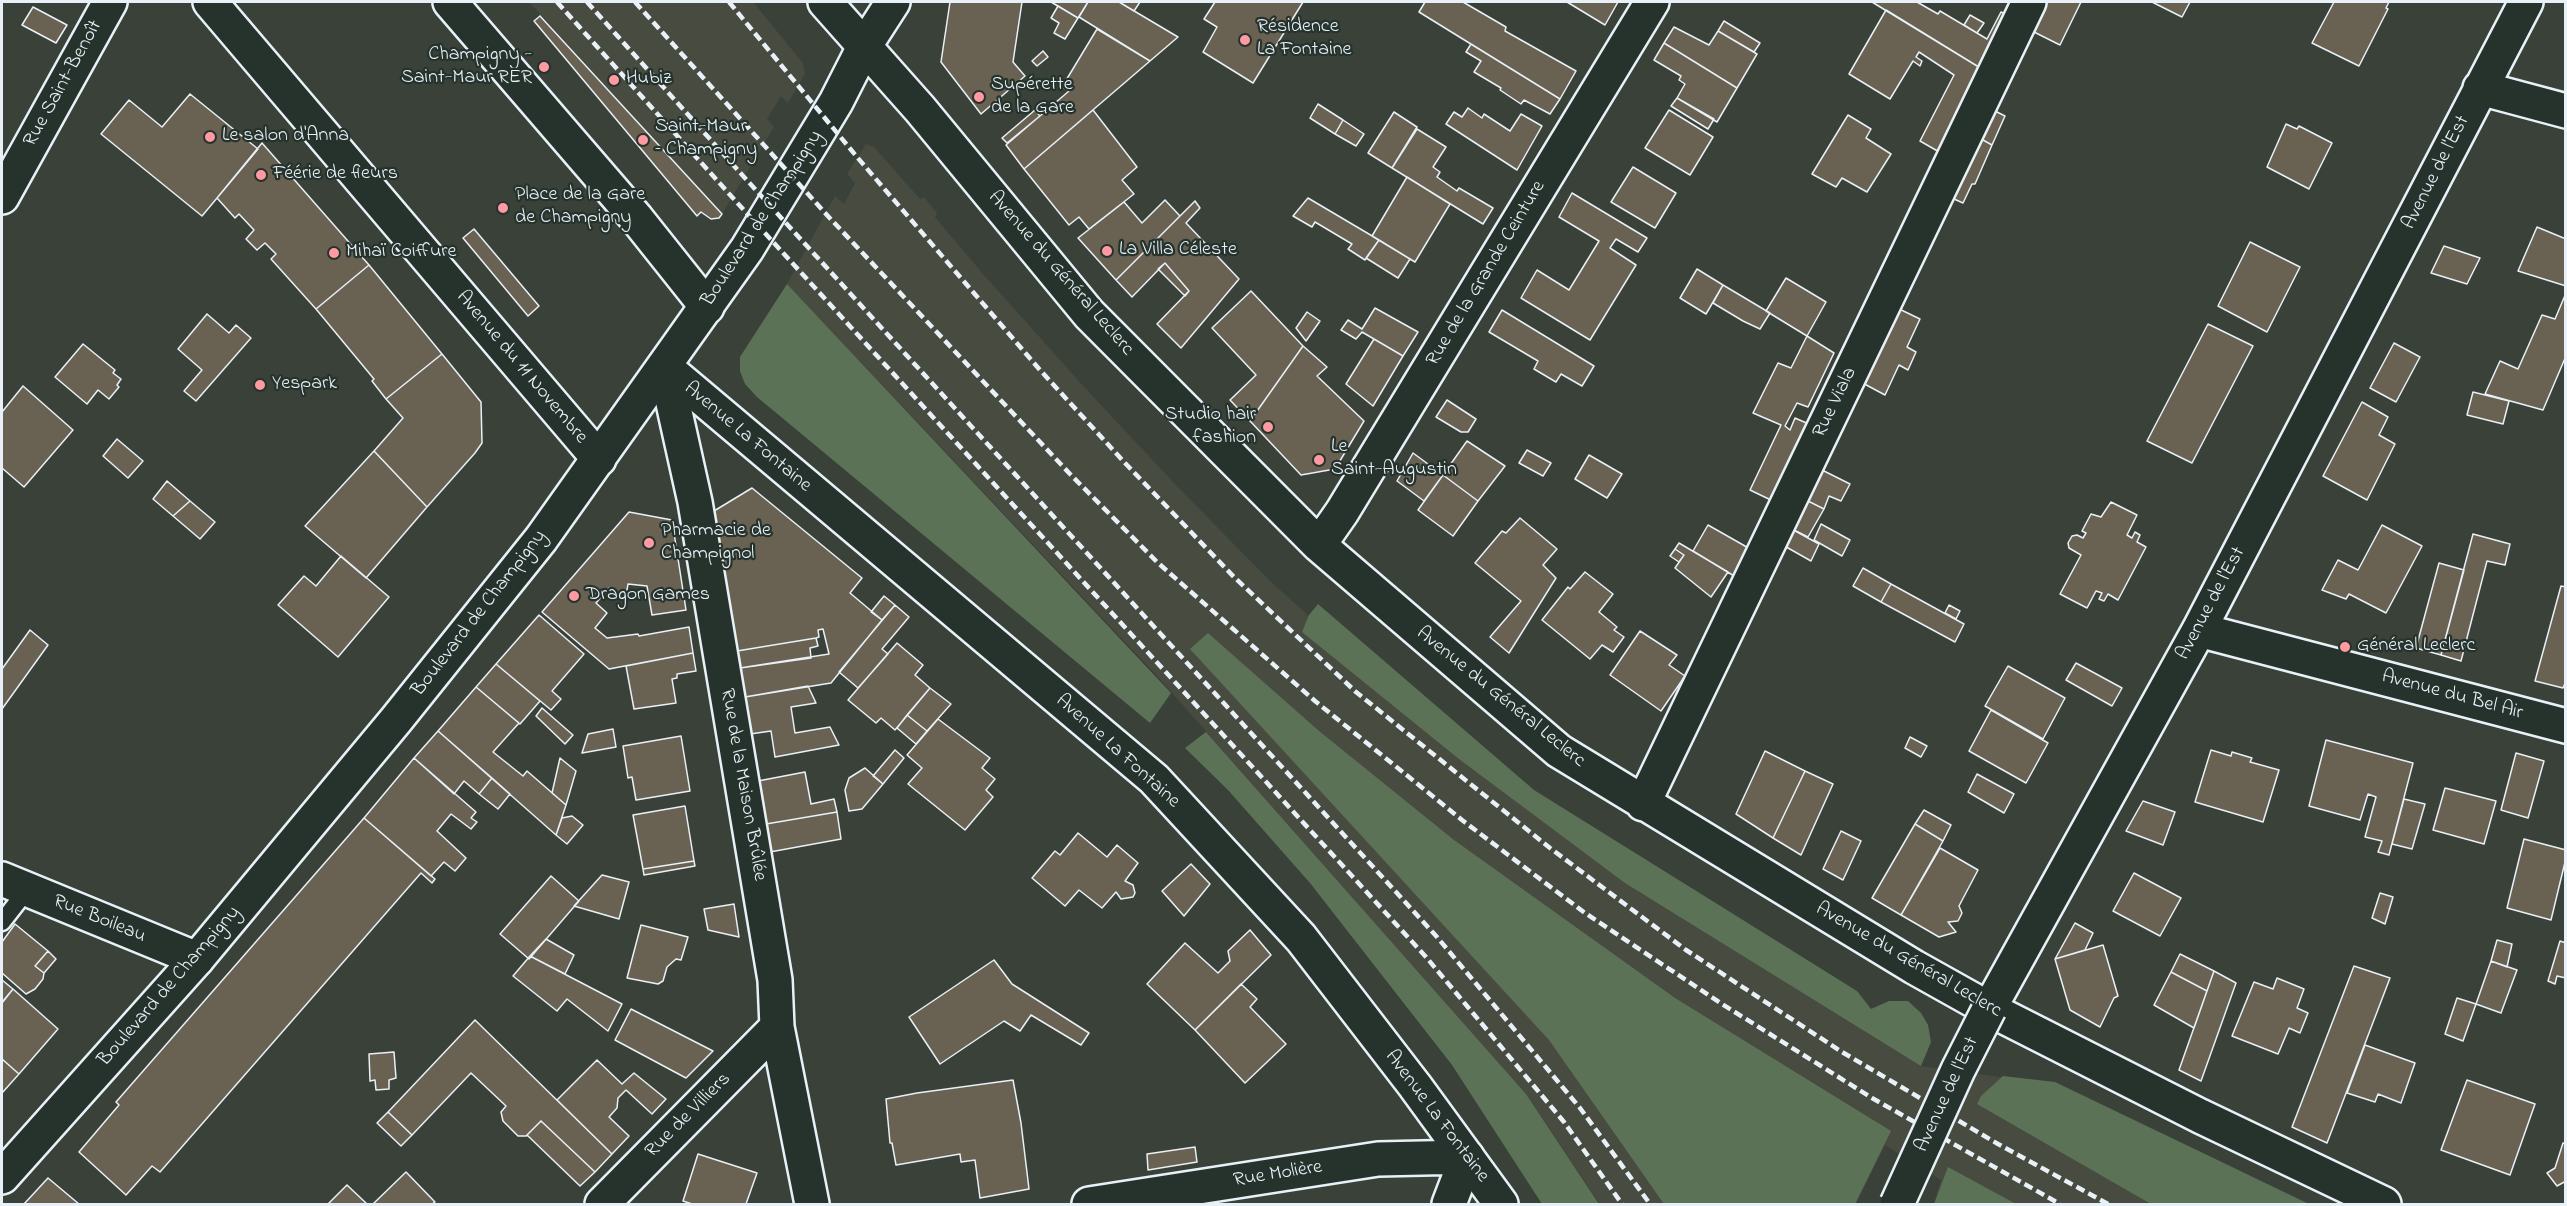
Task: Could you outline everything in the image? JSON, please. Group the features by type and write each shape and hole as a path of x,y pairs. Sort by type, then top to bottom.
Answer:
{"street":[{"name":"Rue Saint-Benoît","path":"2,197 110,2"},
{"name":"Avenue du 11 Novembre","path":"210,2 599,459"},
{"path":"450,2 637,219 706,307"},
{"name":"Avenue du Général Leclerc","path":"825,2 920,109 1089,314 1319,545 1559,751 1914,967 1989,1009 2200,1116 2384,1204"},
{"name":"Boulevard de Champigny","path":"2,1177 197,958 396,720 541,539 747,249 836,102 864,47 893,2"},
{"name":"Rue de la Grande Ceinture","path":"1319,545 1342,512 1652,2"},
{"name":"Rue Viala","path":"1643,804 2029,2"},
{"name":"Avenue de l'Est","path":"1897,1204 1958,1070 1989,1009 2199,630 2526,2"},
{"path":"2480,88 2565,111"},
{"name":"Rue de la Maison Brûlée","path":"665,367 700,537 775,980 777,1027 812,1204"},
{"name":"Avenue La Fontaine","path":"665,367 1154,779 1300,938 1501,1204"},
{"name":"Avenue du Bel Air","path":"2199,630 2565,726"},
{"name":"Rue Boileau","path":"14,884 197,958"},
{"name":"Rue de Villiers","path":"602,1204 777,1027"},
{"path":"1449,1204 1467,1157"},
{"name":"Rue Molière","path":"1089,1204 1378,1159 1467,1157"}],"lane":[{"path":"2,922 14,884"}],"shaded area":[{"path":"529,2 753,2 803,63 805,74 788,103 781,96 767,119 774,127 722,214"},
{"path":"866,144 874,147 920,199 924,197 937,213 935,217 984,275 1176,485 1269,580 1425,721 1921,1066 2014,1079 2309,1204 1934,1204 1941,1180 1885,1145 1856,1204 1600,1204 1526,1094 1158,677 787,284 835,196 844,204 855,183 847,174"}],"green space":[{"path":"787,284 1171,693 1150,723 757,397 745,384 740,371 740,357"},
{"path":"1318,604 1534,790 1857,991 1871,1009 1889,1001 1908,1001 1921,1013 1928,1025 1931,1042 1921,1066 1625,883 1459,759 1302,632 1309,615"},
{"path":"1208,633 1319,731 1454,840 1675,998 1891,1131 1855,1204 1664,1204 1549,1040 1190,649"},
{"path":"1206,732 1526,1094 1599,1204 1542,1204 1452,1065 1310,883 1228,790 1185,748"},
{"path":"2003,1076 2055,1082 2309,1204 2151,1204 1977,1104 1981,1096"},
{"path":"1948,1167 2016,1204 1934,1204"}],"building":[{"path":"950,2 1022,2 1013,62 1025,76 981,114 941,62"},
{"path":"1051,2 1088,2 1078,18"},
{"path":"1088,2 1119,2 1178,37 1150,61 1079,17"},
{"path":"1119,2 1140,2 1134,11"},
{"name":"Résidence La Fontaine","path":"1215,2 1303,2 1253,83 1203,52 1217,27 1204,19"},
{"path":"1425,2 1463,2 1506,27 1505,31 1576,71 1560,99 1419,12"},
{"path":"1567,2 1618,2 1605,25"},
{"path":"1872,2 1917,2 1938,14 1940,11 1987,39 2001,12 2008,15 1982,69"},
{"path":"2038,2 2081,2 2060,45 2026,28"},
{"path":"2152,2 2190,2 2182,17"},
{"path":"2334,2 2389,2 2386,8 2388,9 2359,66 2312,43"},
{"path":"1058,6 1078,18 1065,39 1054,33 1059,23 1051,18"},
{"path":"33,7 67,25 56,43 22,25"},
{"path":"1886,10 1982,69 1941,153 1920,141 1954,75 1919,52 1916,57 1922,61 1920,66 1913,61 1890,99 1849,74"},
{"path":"1970,15 1984,23 1977,33 1964,25"},
{"name":"Saint-Maur – Champigny","path":"540,16 722,214 719,218 711,219 701,212 697,216 534,21"},
{"path":"1724,21 1760,43 1754,52 1718,31"},
{"path":"1674,27 1709,45 1718,31 1757,54 1737,88 1664,43"},
{"path":"1097,29 1150,61 1024,169 1006,145 1069,91 1062,87"},
{"path":"1664,43 1737,88 1717,122 1677,98 1685,84 1679,80 1681,76 1654,60"},
{"path":"1471,44 1560,99 1550,114 1524,100 1521,104 1500,90 1501,88 1474,72 1481,61 1466,52"},
{"path":"1043,51 1048,57 1037,66 1032,61"},
{"path":"190,94 258,149 202,216 101,134 129,100 162,127"},
{"path":"1677,98 1714,119 1708,129 1671,106"},
{"path":"1318,104 1343,120 1335,134 1310,118"},
{"path":"1987,107 2005,116 1992,145 1974,135"},
{"path":"1468,108 1482,118 1484,114 1510,131 1521,114 1542,126 1517,170 1446,124 1454,112 1462,117"},
{"path":"1035,110 1040,116 1007,143 1002,138"},
{"path":"1093,110 1137,167 1122,180 1134,194 1089,229 1079,217 1069,225 1024,169"},
{"path":"1669,110 1713,137 1690,175 1645,148"},
{"path":"1394,112 1417,127 1392,168 1368,153"},
{"path":"1848,115 1871,129 1866,138 1891,154 1867,192 1842,178 1836,187 1812,174"},
{"path":"1343,120 1364,134 1356,146 1335,134"},
{"path":"2286,124 2297,129 2299,126 2332,143 2309,189 2267,167"},
{"path":"1417,129 1446,147 1433,167 1440,172 1437,177 1457,191 1459,188 1493,208 1483,224 1392,168"},
{"path":"1974,135 1992,145 1975,184 1972,184 1963,203 1945,195"},
{"path":"262,143 369,265 316,309 271,259 276,254 265,243 257,250 246,239 254,230 239,214 235,218 217,198"},
{"path":"1633,167 1676,193 1655,228 1611,202"},
{"path":"1407,177 1450,204 1415,262 1372,236"},
{"path":"1572,193 1647,238 1638,252 1616,239 1610,248 1636,265 1590,340 1521,298 1537,270 1569,290 1599,241 1559,217"},
{"path":"1308,198 1379,240 1365,260 1348,249 1352,244 1315,222 1312,227 1293,216"},
{"path":"1165,200 1180,216 1116,280 1078,238 1124,202 1142,223"},
{"path":"1195,201 1200,208 1186,223 1239,279 1181,348 1157,324 1189,291 1165,263 1132,297 1116,280"},
{"path":"2537,227 2566,239 2566,286 2518,271"},
{"path":"474,229 539,306 528,316 463,238"},
{"path":"1379,240 1410,259 1398,278 1366,258"},
{"path":"2250,242 2300,267 2267,332 2218,306"},
{"path":"2444,246 2480,258 2467,284 2431,273"},
{"path":"1165,263 1189,291 1185,296 1158,269"},
{"path":"369,265 442,354 386,399 372,381 374,379 316,309"},
{"path":"1697,269 1723,285 1706,314 1680,298"},
{"path":"1786,278 1826,302 1807,336 1766,311"},
{"path":"1723,285 1770,313 1760,329 1713,303"},
{"path":"1251,291 1303,346 1250,421 1230,400 1256,375 1212,328"},
{"path":"2566,293 2566,356 2543,410 2485,394 2500,361 2518,369 2542,315 2555,319"},
{"path":"1893,306 1920,319 1907,347 1916,352 1908,370 1899,365 1885,395 1857,380"},
{"path":"1375,308 1418,332 1403,356 1362,332 1356,339 1341,330 1348,320 1362,329"},
{"path":"1502,310 1594,366 1582,386 1561,374 1556,382 1534,369 1538,361 1489,332"},
{"path":"1307,312 1320,321 1306,341 1296,328"},
{"path":"207,314 229,333 236,325 251,338 196,401 184,391 202,370 178,349"},
{"path":"2208,324 2253,346 2192,463 2147,441"},
{"path":"1807,336 1834,353 1808,407 1797,403 1785,426 1790,430 1795,418 1811,425 1775,502 1750,490 1781,425 1753,413 1778,363 1791,368"},
{"path":"1374,339 1403,356 1373,406 1346,384"},
{"path":"2394,343 2420,357 2396,402 2370,388"},
{"path":"83,344 115,370 113,373 121,379 117,385 119,387 109,399 98,390 87,404 55,377"},
{"path":"1303,346 1327,367 1317,376 1364,421 1335,469 1301,475 1250,421"},
{"path":"442,354 481,402 482,443 427,507 374,451 403,418 386,399"},
{"path":"23,386 73,430 24,487 2,468 2,412"},
{"path":"2473,392 2509,401 2503,424 2467,415"},
{"path":"1447,400 1476,419 1468,432 1461,432 1436,417"},
{"path":"2362,402 2388,417 2379,435 2395,444 2367,500 2323,476"},
{"path":"117,439 143,461 128,478 103,456"},
{"path":"1467,441 1505,466 1478,501 1443,475"},
{"path":"1527,450 1551,463 1543,476 1519,463"},
{"path":"374,451 427,507 366,578 305,526"},
{"path":"1413,453 1443,475 1424,501 1397,481"},
{"path":"1589,455 1622,474 1607,498 1575,479"},
{"path":"1816,467 1850,484 1841,501 1829,496 1824,509 1802,498"},
{"path":"1443,475 1478,501 1453,536 1418,510"},
{"path":"167,481 190,501 173,516 153,499"},
{"path":"752,488 862,578 850,593 882,620 831,683 745,697 740,668 829,654 823,629 818,630 819,637 816,638 737,651 714,511"},
{"path":"1802,498 1824,509 1808,537 1788,527"},
{"path":"190,501 215,522 200,539 173,516"},
{"path":"2111,502 2137,515 2127,535 2132,538 2135,532 2140,535 2137,542 2146,547 2118,600 2108,594 2104,601 2099,599 2102,593 2096,591 2087,608 2060,594 2081,555 2069,548 2068,543 2072,536 2077,535 2083,538 2086,533 2082,531 2091,514 2101,517"},
{"path":"629,512 672,520 686,610 652,615 647,586 628,584 627,590 620,598 609,588 596,603 607,613 595,628 607,638 638,634 639,636 689,627 693,653 609,669 542,612"},
{"path":"1520,518 1557,549 1543,565 1556,578 1509,653 1490,637 1521,601 1475,563 1502,531 1506,533"},
{"path":"1821,524 1850,540 1842,556 1814,540"},
{"path":"1708,525 1752,550 1739,579 1693,551"},
{"path":"2382,525 2422,546 2386,613 2349,594 2346,599 2322,590 2338,560 2358,570"},
{"path":"1788,527 1819,544 1811,561 1781,544"},
{"path":"2473,534 2510,544 2505,565 2487,561 2461,661 2441,655"},
{"path":"1679,543 1728,572 1711,597 1675,568 1684,555 1675,549"},
{"path":"1675,549 1684,555 1679,562 1670,556"},
{"path":"341,556 389,597 338,657 278,605 304,576 316,586"},
{"path":"2439,563 2464,570 2441,655 2416,648"},
{"path":"1863,568 1891,584 1881,602 1853,586"},
{"path":"1585,572 1613,594 1599,612 1617,627 1614,630 1624,637 1613,652 1602,645 1590,659 1542,620 1568,587 1570,589"},
{"path":"1891,584 1964,624 1955,642 1881,602"},
{"path":"2561,586 2566,587 2566,681 2563,688 2535,681"},
{"path":"884,596 895,605 882,620 871,612"},
{"path":"895,605 909,617 882,649 888,654 858,688 839,672"},
{"path":"1949,605 1960,611 1956,619 1945,613"},
{"path":"539,615 584,654 552,691 561,699 551,710 496,664"},
{"path":"30,630 48,645 2,709 2,669"},
{"path":"1640,631 1677,655 1669,665 1685,676 1661,711 1610,675"},
{"path":"816,638 818,646 810,648 811,658 740,668 737,651"},
{"path":"897,643 923,665 915,675 930,688 895,730 881,718 876,723 848,700"},
{"path":"693,653 696,671 677,674 677,678 672,679 676,703 634,709 626,666"},
{"path":"2076,663 2122,688 2112,706 2066,680"},
{"path":"496,664 540,701 520,724 476,687"},
{"path":"2008,666 2065,698 2043,739 1985,706"},
{"path":"808,686 816,703 791,707 795,733 830,727 839,745 775,757 771,731 750,734 745,697"},
{"path":"476,687 519,723 493,752 523,776 527,771 566,805 556,835 438,731"},
{"path":"930,688 951,704 927,731 907,715"},
{"path":"542,708 573,735 565,744 536,716"},
{"path":"1991,710 2048,743 2026,783 1969,751"},
{"path":"907,715 927,731 916,744 897,728"},
{"path":"938,719 990,758 982,768 995,779 986,790 993,797 965,830 908,784 922,768 907,755"},
{"path":"613,729 616,747 582,753 588,734"},
{"path":"438,731 492,778 479,794 464,781 454,794 414,758"},
{"path":"681,736 690,791 636,800 632,777 628,778 623,746"},
{"path":"1910,737 1927,746 1921,757 1905,748"},
{"path":"2326,740 2413,763 2389,855 2378,852 2382,841 2365,837 2376,797 2368,794 2360,820 2309,806"},
{"path":"895,750 904,758 883,784 873,776"},
{"path":"2211,750 2231,756 2232,752 2252,758 2250,762 2279,770 2263,822 2195,802"},
{"path":"1765,751 1805,771 1773,838 1736,814"},
{"path":"2516,753 2544,761 2528,818 2501,810"},
{"path":"414,758 476,812 471,818 477,822 471,829 451,814 437,831 466,858 455,871 444,862 431,876 364,818"},
{"path":"560,758 576,771 566,805 552,793"},
{"path":"865,768 883,784 862,809 849,811 845,790 849,778"},
{"path":"1805,771 1833,784 1801,855 1773,838"},
{"path":"805,772 811,804 834,799 837,812 766,824 758,781"},
{"path":"1977,774 2014,794 2004,813 1968,792"},
{"path":"492,778 510,794 498,809 479,794"},
{"path":"2445,788 2496,801 2484,844 2433,830"},
{"path":"2404,799 2425,804 2412,849 2392,844"},
{"path":"2143,801 2175,812 2163,845 2126,831"},
{"path":"685,806 694,861 643,869 633,815"},
{"path":"1924,810 1951,825 1943,841 1915,824"},
{"path":"837,812 841,839 770,852 766,824"},
{"path":"572,816 583,825 567,844 556,835 562,818"},
{"path":"364,818 435,879 432,883 421,873 160,1172 152,1166 126,1195 79,1152 119,1105 116,1102"},
{"path":"1915,824 1943,841 1901,915 1872,898"},
{"path":"1841,831 1861,841 1843,880 1823,869"},
{"path":"1078,833 1107,857 1117,845 1138,863 1125,881 1133,885 1135,893 1133,897 1121,899 1116,892 1102,908 1079,890 1065,906 1032,878 1055,851 1060,855"},
{"path":"2524,839 2566,850 2551,920 2507,908"},
{"path":"1940,848 1978,870 1959,906 1962,913 1958,921 1948,922 1956,932 1939,937 1901,915"},
{"path":"694,861 695,866 644,875 643,869"},
{"path":"1191,864 1210,884 1184,916 1162,891"},
{"path":"2134,873 2181,898 2160,936 2113,911"},
{"path":"602,875 629,882 619,919 574,906"},
{"path":"551,876 579,901 529,959 500,934"},
{"path":"2380,893 2393,897 2385,924 2372,918"},
{"path":"734,904 739,937 708,930 704,909"},
{"path":"2075,923 2093,933 2085,950 2055,959"},
{"path":"15,924 48,951 35,966 44,973 43,979 35,989 26,994 2,973 2,942"},
{"path":"641,925 688,937 681,960 676,959 667,967 663,981 658,984 627,978"},
{"path":"1250,930 1271,955 1195,1030 1147,984 1185,943 1218,973 1230,961 1228,951"},
{"path":"546,939 574,955 565,974 530,956"},
{"path":"2497,940 2512,944 2507,967 2491,961"},
{"path":"2560,941 2566,943 2566,978 2557,976 2555,984 2548,981"},
{"path":"2103,945 2118,996 2114,998 2100,1027 2070,1010 2055,959"},
{"path":"48,951 56,959 44,973 35,966"},
{"path":"2180,954 2214,971 2207,991 2171,972"},
{"path":"530,956 622,1004 608,1031 567,999 557,1011 513,976"},
{"path":"994,960 1012,984 1089,1033 1081,1045 1031,1015 1020,1031 1004,1021 940,1064 909,1017"},
{"path":"2491,961 2517,970 2501,1013 2476,1004"},
{"path":"2354,966 2390,978 2327,1143 2292,1127"},
{"path":"2214,971 2236,983 2201,1081 2179,1070"},
{"path":"2171,972 2207,991 2194,1028 2154,1005"},
{"path":"2277,978 2304,989 2297,1008 2308,1013 2300,1033 2289,1028 2278,1054 2232,1036 2254,982 2273,989"},
{"path":"2,980 13,989 3,1001 2,1000"},
{"path":"1241,984 1257,999 1250,1007 1286,1044 1245,1083 1195,1030"},
{"path":"13,989 58,1029 19,1074 2,1059 2,1003"},
{"path":"2457,998 2476,1004 2463,1041 2445,1034"},
{"path":"631,1009 713,1051 686,1078 615,1040"},
{"path":"475,1020 612,1154 595,1172 541,1121 526,1136 518,1136 503,1121 501,1112 506,1106 471,1073 412,1135 388,1112"},
{"path":"2365,1045 2415,1063 2401,1103 2378,1094 2375,1102 2347,1093"},
{"path":"394,1052 396,1078 389,1080 389,1089 376,1090 375,1080 370,1081 369,1054"},
{"path":"2,1059 19,1074 2,1093"},
{"path":"597,1060 622,1084 634,1073 666,1099 652,1114 626,1090 618,1098 617,1108 609,1117 629,1136 612,1154 557,1100"},
{"path":"1013,1080 1029,1189 980,1198 975,1160 961,1162 960,1154 896,1165 892,1143 890,1143 886,1099"},
{"path":"2467,1080 2535,1104 2510,1175 2441,1150"},
{"path":"388,1112 412,1135 401,1146 377,1123"},
{"path":"541,1121 595,1172 580,1186 527,1135"},
{"path":"2563,1143 2566,1144 2566,1181 2557,1186 2547,1173 2555,1168"},
{"path":"1195,1147 1197,1162 1148,1170 1147,1154"},
{"path":"698,1154 757,1173 746,1204 692,1204 683,1201"},
{"path":"406,1172 435,1202 432,1204 373,1204"},
{"path":"48,1178 79,1204 24,1204"},
{"path":"347,1185 367,1204 328,1204"}],"railway":[{"path":"557,2 732,197 1426,957 1564,1122 1622,1204"},
{"path":"587,2 1437,937 1580,1108 1650,1204"},
{"path":"635,2 826,214 1070,474 1157,562 1315,701 1462,820 1585,913 1722,1004 1872,1098 2060,1204"},
{"path":"729,2 857,157 1040,370 1234,577 1356,692 1550,848 1686,950 1842,1052 1998,1144 2108,1204"}],"place":[{"name":"Résidence La Fontaine","path":"1245,40"},
{"name":"Champigny - Saint-Maur RER","path":"544,67"},
{"name":"Hubiz","path":"614,80"},
{"name":"Supérette de la Gare","path":"979,97"},
{"name":"Le salon d'Anna","path":"210,137"},
{"name":"Saint-Maur – Champigny","path":"643,140"},
{"name":"Féérie de fleurs","path":"261,175"},
{"name":"Place de la Gare de Champigny","path":"503,208"},
{"name":"La Villa Céleste","path":"1107,251"},
{"name":"Mihaï Coiffure","path":"334,253"},
{"name":"Yespark","path":"260,385"},
{"name":"Studio hair fashion","path":"1268,427"},
{"name":"Le Saint-Augustin","path":"1319,460"},
{"name":"Pharmacie de Champignol","path":"649,543"},
{"name":"Dragon Games","path":"574,596"},
{"name":"Général Leclerc","path":"2345,647"}]}
